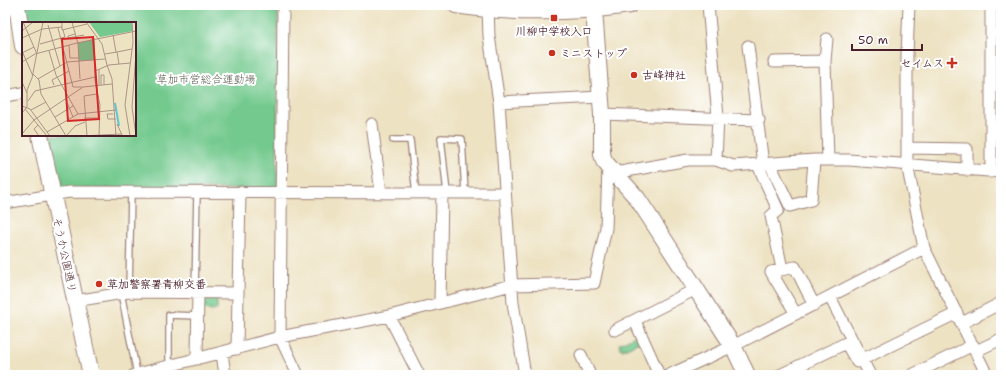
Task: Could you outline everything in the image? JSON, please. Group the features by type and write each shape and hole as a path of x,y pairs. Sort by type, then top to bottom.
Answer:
{"street":[{"path":"17,5 22,39"},
{"path":"283,5 280,338 298,375"},
{"path":"456,5 536,12 630,5"},
{"path":"708,5 718,119 716,160"},
{"path":"909,5 907,55 907,164 924,248 975,348 987,375"},
{"path":"611,170 688,160 716,160 733,166 814,160 849,160 996,172 991,5"},
{"path":"594,7 602,114 602,154 604,160 611,170 637,198 733,346 747,375"},
{"path":"488,9 489,36 499,102 512,284 516,321 525,375"},
{"path":"827,39 825,61 828,160"},
{"path":"748,46 764,164 778,210 771,216 782,269"},
{"path":"774,62 825,61"},
{"path":"5,96 22,93"},
{"path":"499,102 601,97"},
{"path":"602,114 758,120"},
{"path":"372,124 381,193"},
{"name":"そうか公園通り","path":"40,136 90,375"},
{"path":"907,148 967,149 967,170"},
{"path":"764,164 790,206 811,200 814,160"},
{"path":"136,375 280,338 389,316 512,284 594,283 606,228 611,170"},
{"path":"5,203 69,192 505,193"},
{"path":"237,349 240,192"},
{"path":"440,303 444,193"},
{"path":"669,375 733,346 924,248"},
{"path":"796,314 771,272 795,267 814,305"},
{"path":"615,330 696,289"},
{"path":"75,301 125,292 238,293"},
{"path":"196,292 198,316 197,359"},
{"path":"830,297 870,375"},
{"path":"780,375 846,343 857,362 960,318 1001,303"},
{"path":"389,316 419,375"},
{"path":"635,321 659,375"},
{"path":"912,375 975,348 1001,339"},
{"path":"222,352 225,375"},
{"path":"581,355 586,374"}],"lane":[{"path":"444,193 441,138 462,139 465,193"},
{"path":"394,140 410,140 416,193"},
{"path":"130,191 125,292 136,375"},
{"path":"196,292 197,192"},
{"path":"169,366 169,316 198,316"}],"green space":[{"name":"草加市営総合運動場","path":"23,5 278,5 277,189 57,189 46,136 136,136 136,22 24,22"},
{"path":"199,293 217,294 217,310 199,309"},
{"path":"639,334 642,341 622,350 619,344"}],"place":[{"name":"川柳中学校入口","path":"554,18"},
{"name":"ミニストップ","path":"552,53"},
{"name":"セイムス","path":"952,63"},
{"name":"古峰神社","path":"634,75"},
{"name":"草加警察署青柳交番","path":"99,284"}]}
